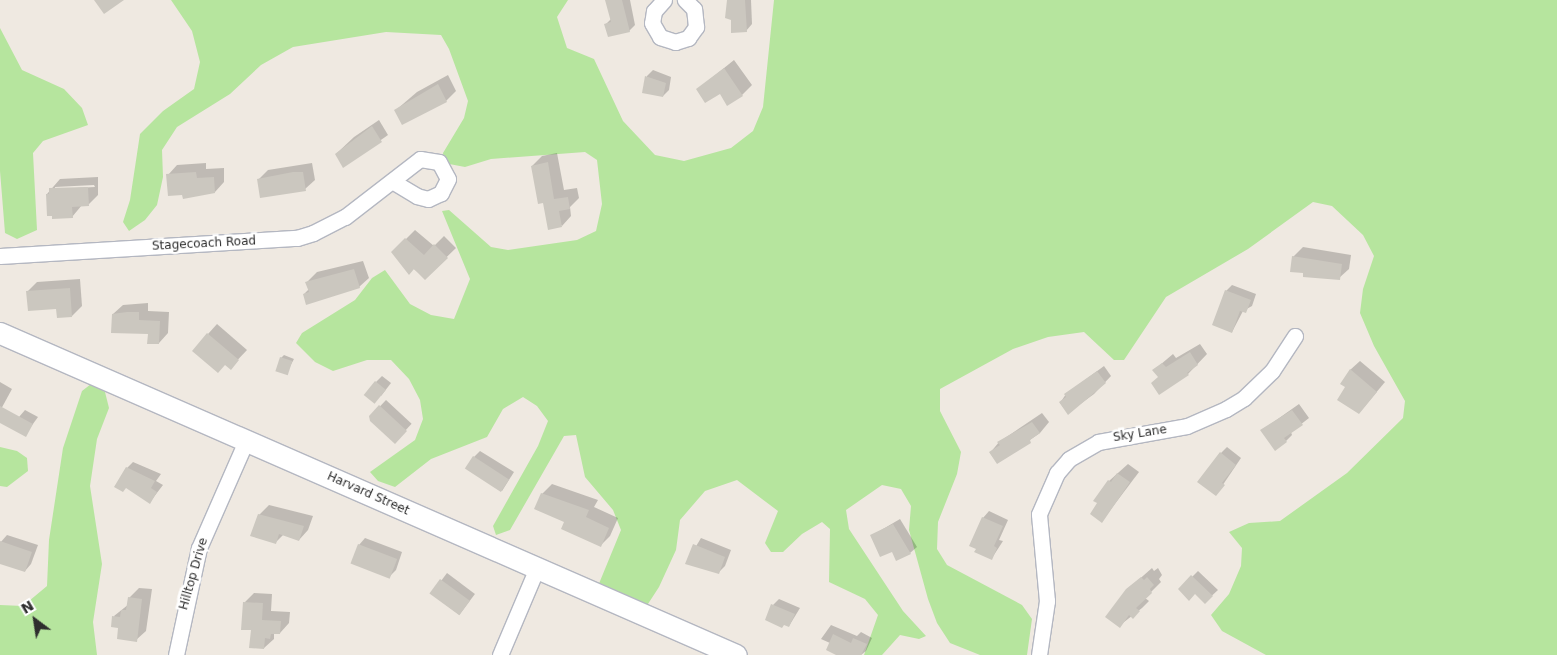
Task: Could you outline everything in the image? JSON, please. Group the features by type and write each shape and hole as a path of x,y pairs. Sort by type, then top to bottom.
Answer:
{"main road":[{"name":"Harvard Street","path":"0,334 736,655"}],"street":[{"path":"664,0 654,11 652,23 660,37 675,42 688,38 696,27 696,13 684,0"},
{"name":"Stagecoach Road","path":"0,256 297,238 313,234 345,217 392,181"},
{"name":"Sky Lane","path":"1039,655 1047,601 1039,514 1057,472 1069,459 1098,442 1187,426 1226,409 1244,398 1272,371 1295,336"},
{"name":"Hilltop Drive","path":"176,655 186,594 199,548 246,441"},
{"path":"500,655 537,568"}],"green space":[{"path":"171,0 568,0 557,17 567,48 594,59 623,121 655,155 684,161 731,148 753,131 763,107 774,0 1557,0 1557,655 1266,655 1222,631 1211,615 1229,594 1241,566 1242,548 1229,532 1249,523 1280,521 1347,473 1403,418 1405,401 1374,346 1360,313 1363,289 1374,256 1363,235 1332,206 1313,202 1248,249 1166,297 1124,360 1114,360 1084,332 1048,337 1013,349 940,389 940,411 961,452 957,474 938,522 937,549 947,565 1022,605 1032,619 1027,655 980,655 950,643 937,623 928,599 909,530 911,506 901,489 882,485 846,510 849,529 903,611 926,636 919,639 900,635 882,655 864,655 878,615 865,599 829,582 830,529 822,522 802,534 783,552 771,552 765,543 778,511 737,480 705,491 680,520 676,550 659,587 646,607 598,586 621,530 613,510 585,477 576,435 564,436 510,530 496,535 493,526 538,446 548,421 537,406 523,397 503,409 487,437 431,459 395,487 378,481 370,472 415,440 423,419 420,400 409,379 391,360 367,360 333,371 315,362 296,343 302,333 355,300 372,278 385,270 410,304 431,315 454,319 470,279 442,211 449,210 491,247 508,250 577,240 596,231 602,204 597,160 585,152 491,159 465,167 444,163 443,153 464,118 468,101 449,49 441,35 386,32 293,47 261,65 230,94 177,127 162,150 163,177 157,205 145,220 129,231 123,222 130,200 140,134 163,111 194,89 200,62 192,31"},
{"path":"0,28 22,70 64,89 82,108 88,125 43,141 33,153 37,230 17,239 5,233 0,171"},
{"path":"91,384 105,392 109,408 97,439 90,486 102,564 93,622 97,655 0,655 0,605 23,606 47,586 49,540 63,448 82,391"},
{"path":"0,447 17,451 27,458 28,471 7,487 0,486"}],"building":[{"path":"94,0 124,0 104,14"},
{"path":"605,0 622,0 630,32 608,37 604,24 611,22"},
{"path":"727,0 745,0 747,32 731,33 731,20 725,18"},
{"path":"724,68 743,96 727,106 720,94 705,103 696,89"},
{"path":"645,76 666,83 663,97 642,93"},
{"path":"438,84 447,102 402,125 394,110"},
{"path":"372,126 382,142 343,168 335,154"},
{"path":"548,162 554,199 568,197 570,209 559,211 562,227 548,230 543,203 538,204 531,166"},
{"path":"196,172 197,178 214,177 215,193 183,199 182,195 168,196 166,174"},
{"path":"293,172 303,172 306,191 260,198 257,179"},
{"path":"88,187 89,206 72,207 73,218 52,219 52,216 47,216 46,194 49,194 49,188"},
{"path":"405,238 424,255 434,244 448,258 425,280 414,269 409,275 391,252"},
{"path":"1292,256 1342,264 1340,280 1303,277 1303,273 1290,272"},
{"path":"354,269 360,288 306,305 303,294 309,292 305,282"},
{"path":"70,288 72,317 57,318 56,309 28,311 26,291"},
{"path":"1225,290 1251,300 1246,313 1240,311 1232,333 1212,325"},
{"path":"139,312 139,320 160,321 159,344 147,344 148,334 111,333 112,314"},
{"path":"207,333 239,360 231,370 225,365 218,373 192,351"},
{"path":"1190,352 1198,365 1187,373 1189,375 1159,395 1151,383 1158,377 1152,370 1162,363 1166,367"},
{"path":"280,357 292,361 288,375 275,371"},
{"path":"1350,369 1377,392 1359,414 1337,400 1345,387 1340,384"},
{"path":"1097,371 1106,383 1068,415 1059,402 1066,397 1064,394"},
{"path":"375,381 386,390 375,404 364,395"},
{"path":"379,405 407,431 395,444 370,421 369,416"},
{"path":"0,406 33,424 26,437 0,423"},
{"path":"1292,410 1303,425 1284,438 1287,442 1275,451 1260,430"},
{"path":"1032,422 1040,433 1030,440 1031,443 997,464 989,452 1000,445 997,442"},
{"path":"1220,452 1236,465 1222,483 1225,485 1216,496 1197,482"},
{"path":"473,456 509,479 501,492 465,469"},
{"path":"126,467 155,481 151,488 157,492 150,504 126,488 123,492 114,487"},
{"path":"1117,473 1130,482 1102,523 1090,514 1097,503 1093,501 1108,480 1111,482"},
{"path":"541,493 589,510 586,517 609,528 601,547 561,529 564,522 534,509"},
{"path":"258,514 304,526 299,541 279,534 276,544 250,536"},
{"path":"982,517 1003,526 994,546 997,548 992,560 974,552 976,549 969,546"},
{"path":"893,524 911,554 896,561 892,552 880,557 870,535"},
{"path":"0,541 32,552 25,572 0,564"},
{"path":"358,544 397,559 390,579 350,564"},
{"path":"693,544 725,557 719,574 685,564"},
{"path":"1191,575 1213,596 1205,604 1195,594 1189,601 1178,589"},
{"path":"1141,577 1144,580 1147,577 1154,585 1150,589 1152,593 1136,608 1140,611 1133,619 1129,615 1120,628 1105,617 1126,589"},
{"path":"440,579 470,601 459,615 429,594"},
{"path":"128,597 142,599 137,642 117,639 118,628 111,627 112,616 120,617 121,610 126,610"},
{"path":"243,602 263,603 262,620 281,621 280,634 271,634 270,639 265,638 264,649 249,648 251,630 241,630"},
{"path":"771,604 795,614 789,627 784,625 782,628 765,620"},
{"path":"833,634 851,643 853,638 867,644 861,655 836,655 826,650"}]}
